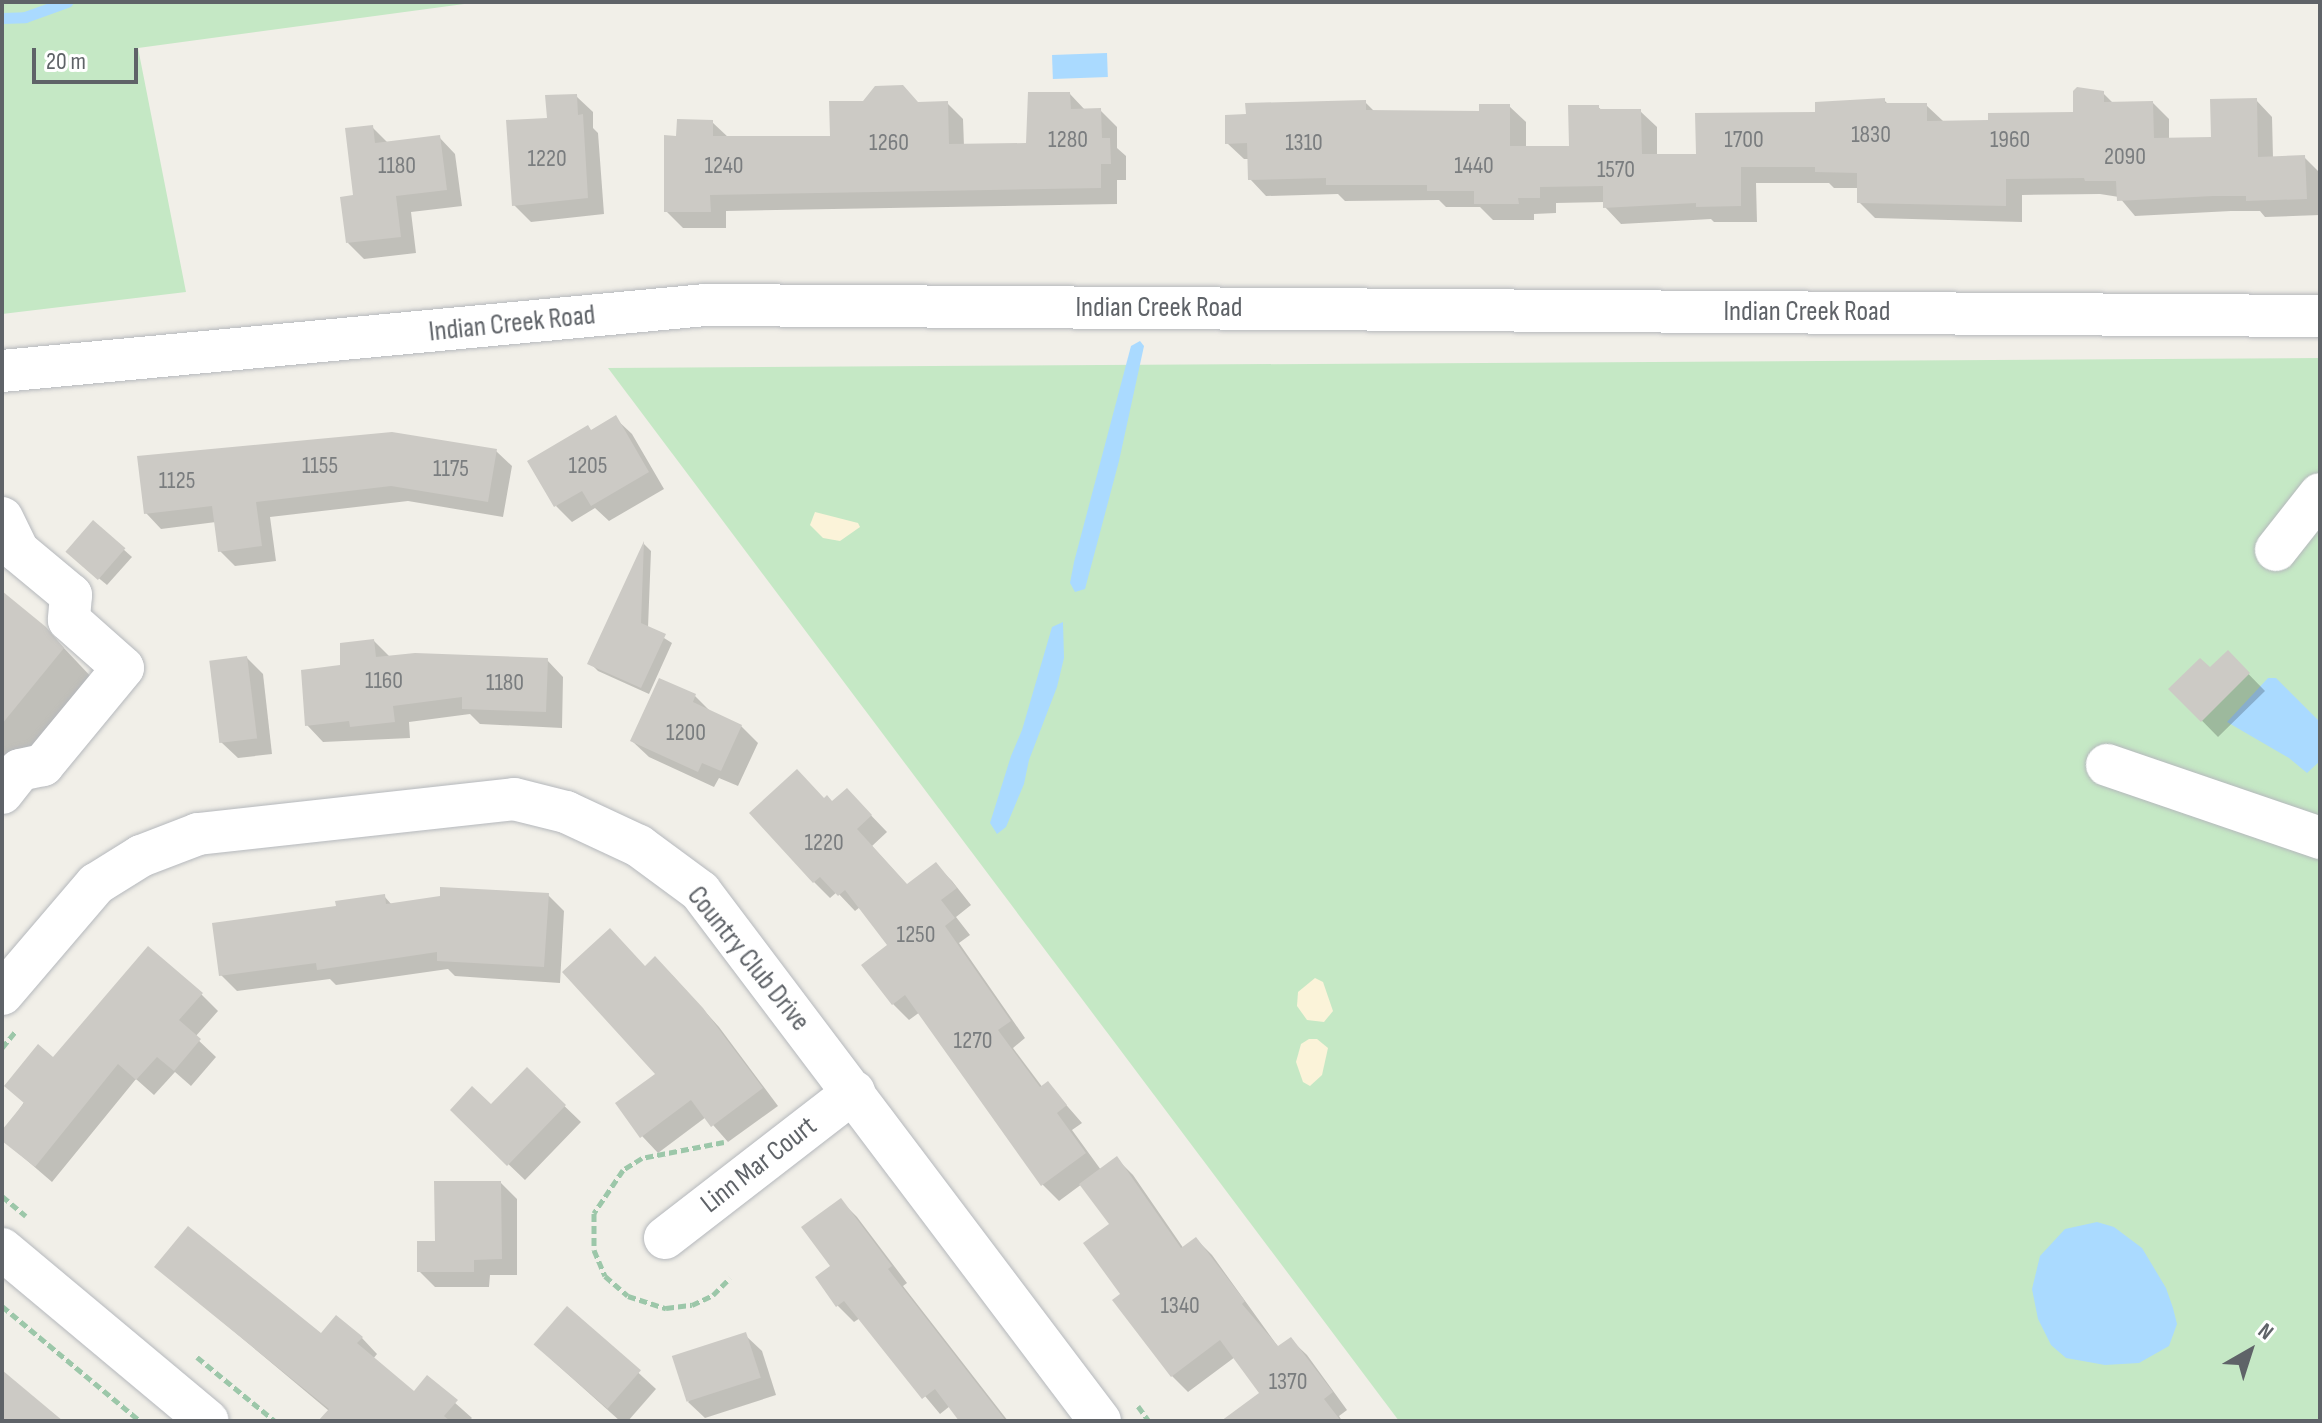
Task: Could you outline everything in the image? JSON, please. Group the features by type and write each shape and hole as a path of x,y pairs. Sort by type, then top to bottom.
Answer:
{"street":[{"name":"Indian Creek Road","path":"2,371 705,305 2316,327"},
{"path":"2276,550 2320,494"},
{"path":"2,518 18,551 71,595 69,620 123,668 43,765 20,770 2,793"},
{"path":"2107,765 2320,838"},
{"name":"Country Club Drive","path":"9,994 96,884 141,856 198,834 514,799 566,812 639,846 700,891 1100,1421"},
{"name":"Linn Mar Court","path":"665,1238 854,1092"},
{"path":"2,1249 208,1421"}],"path":[{"path":"2,1048 9,994"},
{"path":"727,1141 642,1158 623,1170 594,1213 594,1250 605,1276 628,1296 666,1308 692,1305 713,1295 730,1278"},
{"path":"2,1306 140,1421"}],"green space":[{"path":"2,2 479,2 138,48 186,292 2,314"},
{"path":"2320,358 2320,1421 1399,1421 608,368"}],"sand":[{"path":"815,512 858,523 860,527 840,541 823,538 810,525"},
{"path":"1315,978 1323,982 1333,1011 1324,1022 1307,1020 1297,1006 1298,992"},
{"path":"1317,1039 1328,1048 1322,1075 1310,1086 1303,1082 1296,1062 1301,1044"}],"water":[{"path":"1107,53 1108,77 1053,79 1052,55"},
{"path":"1140,341 1144,346 1119,461 1085,589 1075,592 1070,583 1074,562 1131,346"},
{"path":"1063,622 1064,658 1057,687 1029,760 1024,784 1006,827 997,834 990,823 1022,730 1052,627"},
{"path":"2268,678 2276,678 2320,722 2320,761 2307,773 2289,758 2227,722"},
{"path":"2097,1222 2114,1227 2142,1248 2166,1288 2173,1308 2177,1324 2169,1346 2139,1363 2105,1365 2066,1358 2051,1345 2038,1319 2032,1289 2040,1256 2065,1229"}],"building":[{"path":"903,85 918,102 948,101 949,144 1026,143 1028,92 1070,92 1071,109 1101,108 1102,138 1110,138 1111,164 1101,164 1101,188 710,195 711,212 664,212 664,135 676,136 677,119 713,120 713,136 830,136 829,101 863,101 875,86"},
{"path":"2077,87 2104,91 2104,102 2153,101 2154,138 2211,137 2210,99 2257,98 2258,157 2305,155 2307,199 2246,201 2246,196 2213,196 2117,201 2116,181 2085,181 2084,178 2006,179 2006,206 1857,203 1857,173 1815,172 1815,167 1741,167 1741,206 1696,207 1696,203 1603,208 1603,186 1540,187 1540,198 1518,198 1519,204 1474,204 1474,191 1427,191 1427,185 1326,185 1326,178 1248,180 1247,143 1225,144 1225,115 1246,114 1245,103 1366,100 1366,110 1479,111 1479,104 1510,104 1510,146 1569,146 1568,105 1641,109 1642,154 1696,154 1695,113 1815,112 1815,102 1885,98 1885,103 1927,103 1927,121 1988,120 1988,113 2073,112 2073,91"},
{"path":"577,94 578,115 583,114 588,198 512,206 506,120 547,118 545,95"},
{"path":"373,125 375,143 440,135 447,190 396,196 401,237 346,243 340,197 353,195 345,128"},
{"path":"616,415 649,472 591,506 582,491 554,507 527,461 588,425 591,430"},
{"path":"392,432 497,449 488,502 391,486 256,502 262,546 218,552 212,506 144,514 137,456"},
{"path":"93,520 125,548 98,580 65,552"},
{"path":"644,541 641,623 666,634 641,688 587,664"},
{"path":"2,591 46,627 64,648 2,724"},
{"path":"374,639 376,657 415,653 548,658 546,712 462,709 462,697 393,706 395,722 350,727 349,721 305,726 301,670 340,665 340,643"},
{"path":"2228,650 2250,673 2201,722 2168,689 2200,658 2210,667"},
{"path":"247,656 257,738 219,743 209,661"},
{"path":"659,678 696,694 693,702 742,725 721,771 702,763 698,772 630,741"},
{"path":"797,769 824,798 827,795 832,801 847,788 872,815 857,829 907,884 936,862 957,888 941,900 955,918 945,926 1011,1021 998,1030 1040,1087 1048,1081 1067,1105 1057,1113 1086,1153 1041,1186 905,995 892,1005 861,965 887,945 845,890 838,896 820,877 813,883 749,813"},
{"path":"440,887 549,893 544,967 437,961 437,952 317,970 316,963 219,976 212,923 336,906 335,901 385,894 386,904 440,896"},
{"path":"610,928 645,966 655,956 703,1008 763,1088 711,1127 691,1100 640,1138 615,1103 655,1074 562,972"},
{"path":"148,946 203,993 179,1020 201,1039 174,1071 157,1057 136,1080 118,1064 35,1167 2,1141 2,1130 24,1103 4,1086 38,1044 53,1057"},
{"path":"527,1067 566,1105 507,1166 450,1110 472,1086 491,1104"},
{"path":"1117,1156 1181,1248 1196,1237 1245,1301 1242,1304 1278,1346 1291,1337 1333,1392 1324,1399 1341,1421 1221,1421 1259,1393 1220,1340 1171,1377 1112,1300 1120,1294 1083,1243 1109,1224 1079,1184"},
{"path":"434,1181 501,1181 502,1259 474,1260 474,1272 417,1272 417,1241 435,1241"},
{"path":"841,1198 892,1266 888,1269 1006,1421 959,1421 935,1389 922,1399 844,1301 836,1307 815,1277 830,1266 801,1227"},
{"path":"188,1226 321,1333 336,1315 363,1337 357,1343 414,1391 427,1375 458,1400 444,1416 450,1421 318,1421 329,1409 154,1267"},
{"path":"567,1306 641,1370 608,1409 534,1344"},
{"path":"746,1332 761,1378 687,1402 672,1356"},
{"path":"2,1370 63,1421 2,1421"}],"waterway":[{"path":"2,18 25,17 67,2"}]}
